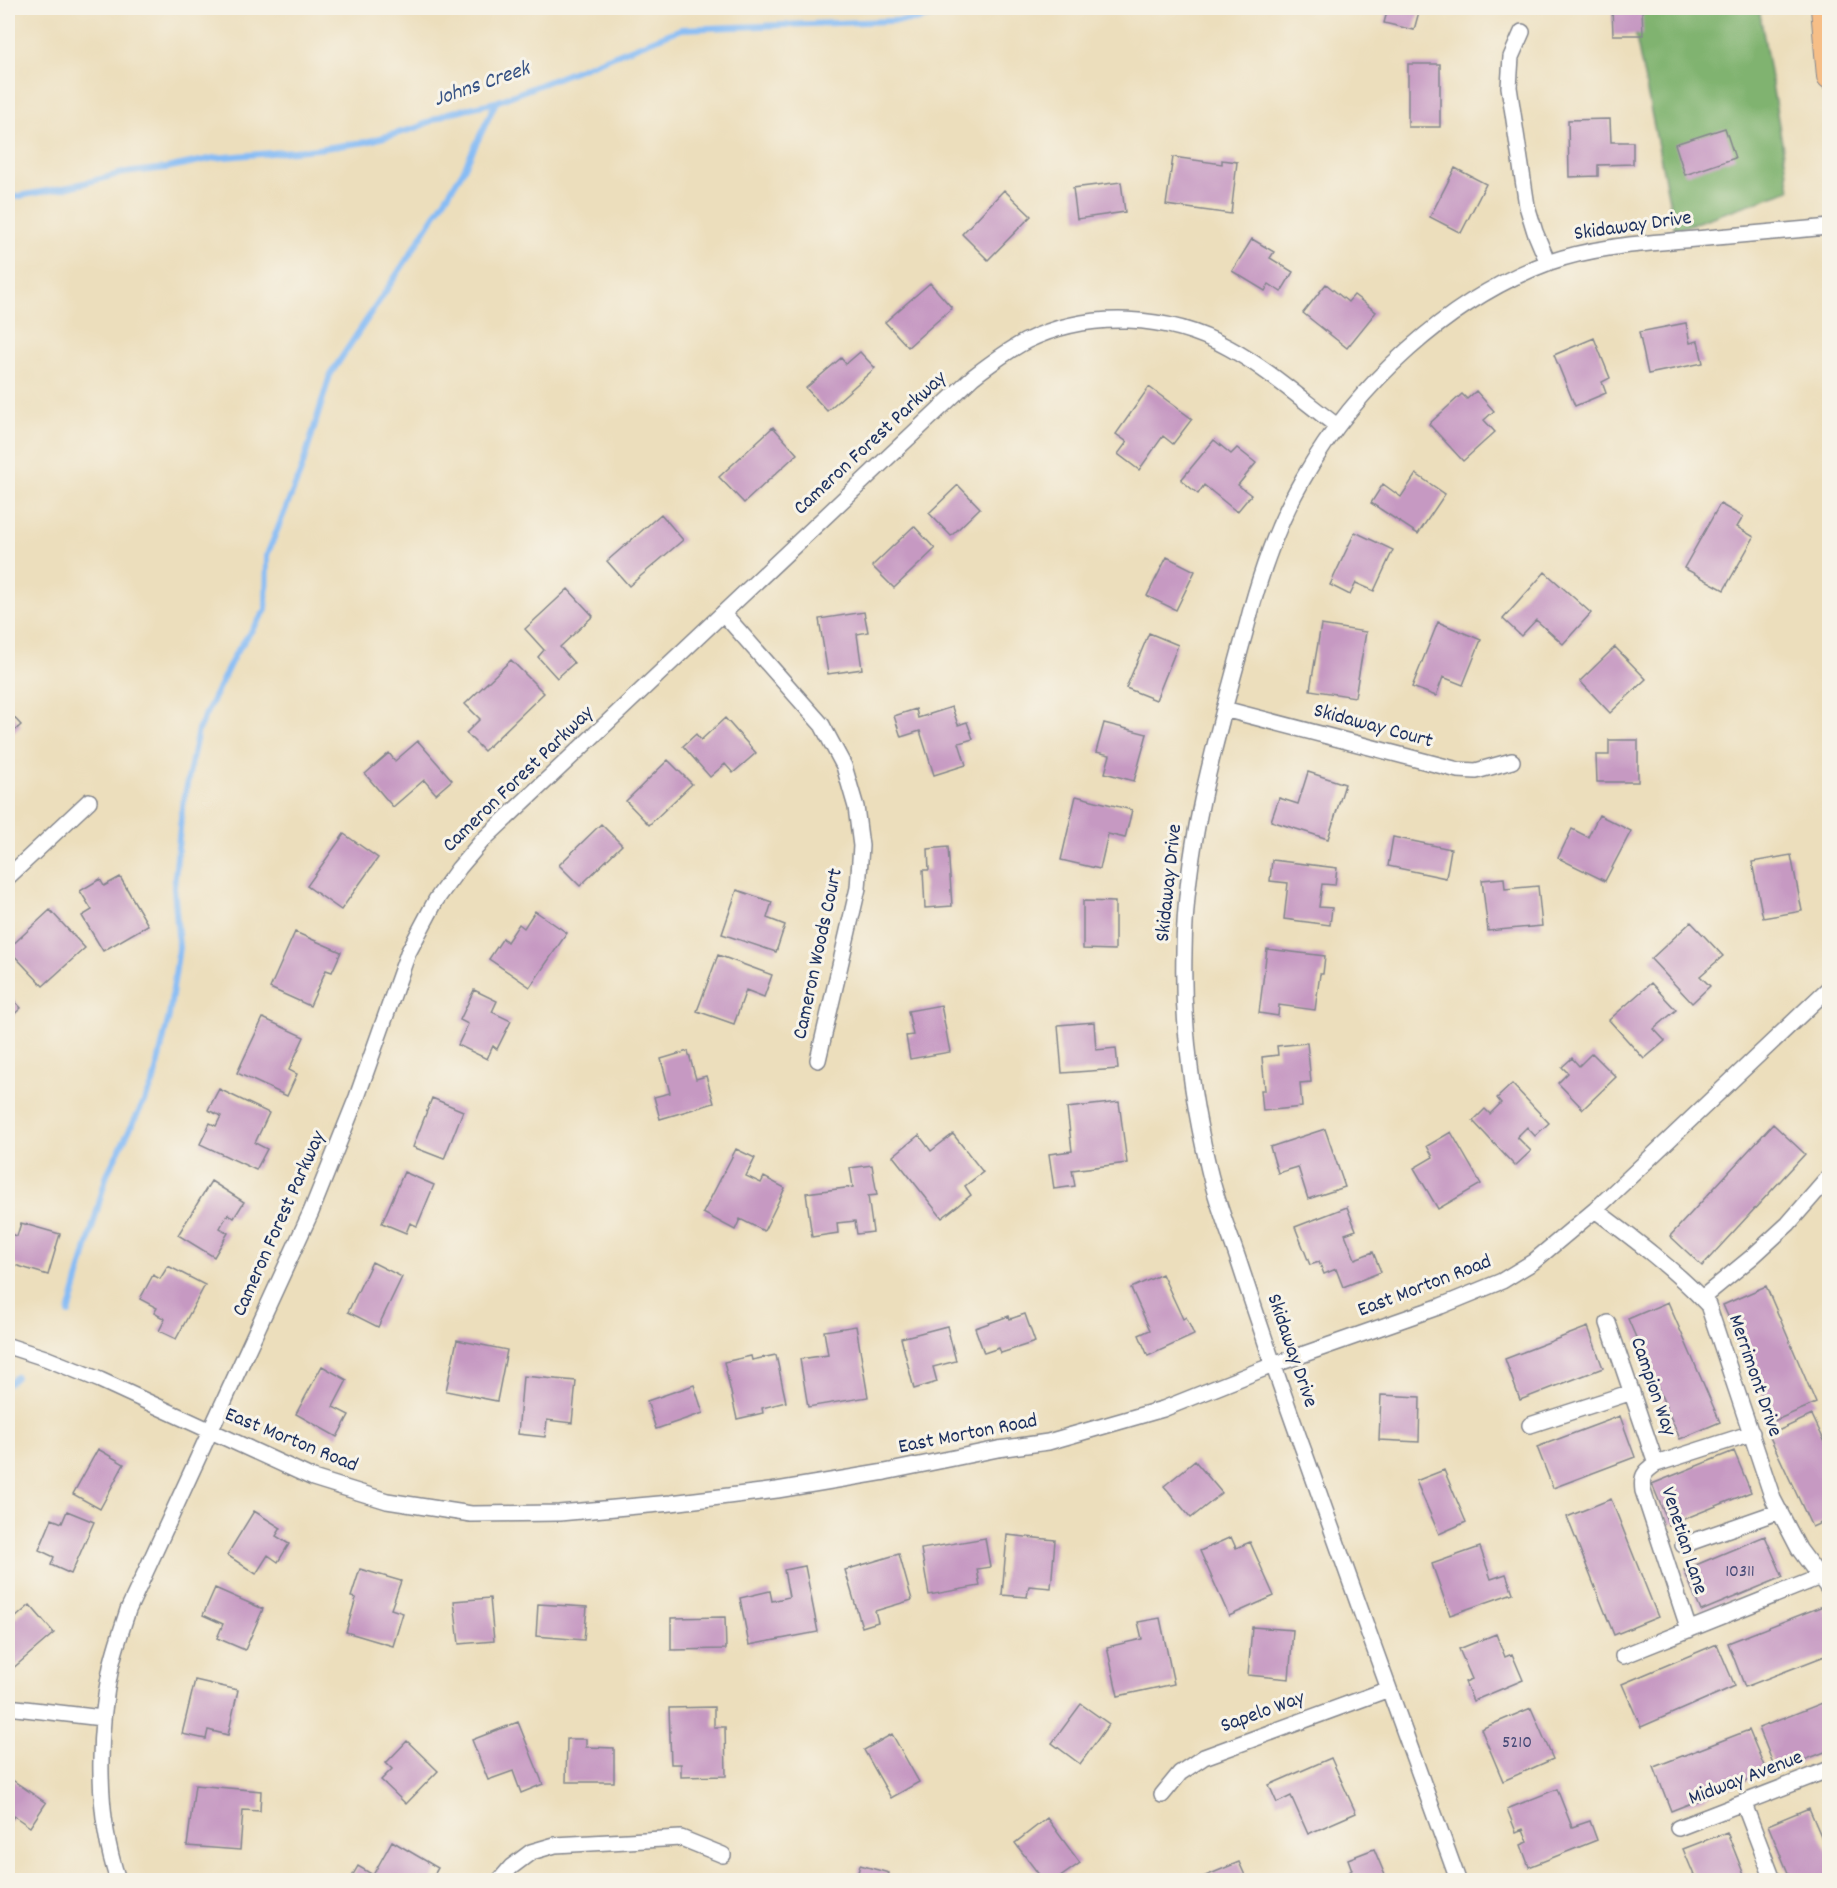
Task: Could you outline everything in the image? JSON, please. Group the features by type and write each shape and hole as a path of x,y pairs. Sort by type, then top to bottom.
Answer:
{"highway":[{"path":"1824,8 1830,76"}],"street":[{"path":"1522,32 1511,57 1509,87 1527,206 1548,263"},
{"name":"Skidaway Drive","path":"1458,1881 1273,1365 1210,1175 1195,1104 1186,1030 1184,951 1189,873 1201,799 1255,593 1272,543 1303,479 1337,426 1382,374 1435,327 1494,288 1548,263 1583,252 1618,246 1830,227"},
{"name":"Cameron Forest Parkway","path":"118,1881 113,1865 101,1791 102,1718 111,1665 128,1610 311,1212 357,1097 408,954 436,900 459,868 482,841 973,377 1000,356 1027,341 1052,331 1112,320 1143,321 1173,326 1202,335 1230,348 1337,426"},
{"name":"Cameron Woods Court","path":"723,613 822,725 844,766 856,807 861,846 858,888 818,1060"},
{"name":"Skidaway Court","path":"1224,709 1458,770 1476,771 1512,761"},
{"path":"8,878 89,801"},
{"name":"East Morton Road","path":"8,1346 100,1380 313,1478 387,1501 471,1514 559,1513 671,1503 777,1490 885,1472 998,1449 1048,1442 1163,1409 1273,1365 1441,1306 1502,1281 1533,1262 1595,1210 1830,987"},
{"path":"1702,1298 1788,1224 1828,1178"},
{"name":"Merrimont Drive","path":"1595,1210 1689,1284 1708,1305 1773,1498 1799,1549 1830,1591"},
{"name":"Campion Way","path":"1608,1323 1656,1464"},
{"path":"1530,1425 1632,1392"},
{"name":"Venetian Lane","path":"1689,1630 1643,1491 1642,1479 1646,1471 1656,1464 1752,1433"},
{"path":"1683,1545 1780,1511"},
{"path":"1623,1656 1820,1577"},
{"name":"Sapelo Way","path":"1162,1795 1180,1773 1204,1757 1389,1689"},
{"path":"8,1707 102,1718"},
{"name":"Midway Avenue","path":"1678,1828 1828,1775"},
{"path":"1744,1804 1773,1881"},
{"path":"500,1881 511,1867 531,1852 555,1845 681,1838 723,1856"}],"green space":[{"path":"1630,8 1759,8 1790,190 1675,230"}],"building":[{"path":"1388,8 1420,8 1414,30 1384,23"},
{"path":"1612,8 1642,8 1643,35 1613,35"},
{"path":"1408,64 1440,64 1440,127 1408,127"},
{"path":"1610,119 1611,142 1633,142 1633,164 1598,165 1598,176 1569,177 1568,120"},
{"path":"1725,128 1735,158 1685,175 1675,144"},
{"path":"1173,157 1222,164 1222,160 1237,162 1231,214 1166,205"},
{"path":"1455,168 1486,184 1461,233 1430,217"},
{"path":"1121,182 1125,212 1077,219 1073,188"},
{"path":"1004,190 1031,216 988,260 962,234"},
{"path":"1252,239 1274,252 1270,258 1293,272 1281,292 1269,284 1265,291 1232,271"},
{"path":"930,283 952,308 908,347 885,322"},
{"path":"1326,284 1348,302 1354,295 1376,312 1347,348 1303,313"},
{"path":"1686,323 1690,343 1698,341 1703,363 1648,374 1639,332"},
{"path":"1594,338 1610,378 1602,382 1606,393 1575,406 1554,355"},
{"path":"860,352 875,368 827,411 806,388 841,358 846,364"},
{"path":"1149,387 1192,419 1173,444 1163,436 1139,470 1118,454 1127,442 1116,434"},
{"path":"1476,391 1494,411 1484,420 1495,432 1463,461 1429,424 1462,394 1467,399"},
{"path":"773,427 797,454 744,503 719,477"},
{"path":"1214,440 1231,454 1237,448 1256,463 1238,485 1251,495 1237,512 1204,485 1198,494 1181,480"},
{"path":"1416,474 1445,494 1418,534 1371,503 1383,484 1401,497"},
{"path":"958,485 980,508 951,536 929,513"},
{"path":"1720,504 1743,517 1737,527 1754,537 1724,590 1684,568"},
{"path":"661,514 683,540 629,586 607,561"},
{"path":"914,526 935,549 894,588 872,566"},
{"path":"1355,532 1393,550 1374,591 1356,583 1350,595 1330,585"},
{"path":"1167,557 1195,571 1176,610 1147,596"},
{"path":"1545,572 1591,613 1563,644 1536,620 1521,636 1503,619"},
{"path":"568,589 593,616 560,647 574,663 557,678 538,657 544,650 525,629"},
{"path":"864,612 868,632 857,634 862,669 828,674 819,619"},
{"path":"1438,622 1481,640 1463,685 1443,677 1436,696 1412,687"},
{"path":"1321,625 1366,632 1355,697 1310,690"},
{"path":"1149,633 1178,645 1156,700 1126,688"},
{"path":"1615,647 1646,679 1610,713 1580,681"},
{"path":"511,660 544,693 484,751 466,733 480,719 465,704"},
{"path":"952,707 958,725 967,722 973,739 959,743 966,765 934,775 920,731 901,737 894,716 916,709 918,718"},
{"path":"8,711 21,725 8,737"},
{"path":"725,718 756,753 733,773 725,764 710,777 683,746 696,734 701,740"},
{"path":"1104,723 1147,734 1134,781 1105,773 1110,755 1096,752"},
{"path":"1609,740 1638,740 1638,782 1597,782 1596,755 1609,755"},
{"path":"418,741 452,780 436,794 424,780 393,807 365,774 389,753 395,761"},
{"path":"668,760 692,784 649,825 626,801"},
{"path":"1308,772 1345,784 1328,839 1271,821 1279,798 1298,804"},
{"path":"1076,796 1132,810 1125,838 1108,834 1100,869 1061,860"},
{"path":"1599,815 1631,831 1605,881 1558,858 1572,829 1588,837"},
{"path":"601,824 622,845 580,886 559,865"},
{"path":"344,834 378,858 341,910 307,886"},
{"path":"1393,837 1451,849 1446,878 1388,866"},
{"path":"948,847 952,906 925,908 923,870 929,870 928,849"},
{"path":"1791,855 1802,911 1763,918 1752,862"},
{"path":"1272,860 1337,868 1335,885 1322,884 1319,907 1332,908 1330,925 1284,919 1288,883 1270,881"},
{"path":"120,877 148,925 103,951 82,916 92,910 80,891 100,879 104,886"},
{"path":"1504,878 1505,889 1538,886 1542,926 1488,931 1482,880"},
{"path":"737,890 772,902 767,918 785,925 776,952 722,934"},
{"path":"1083,901 1115,902 1115,950 1083,949"},
{"path":"50,910 85,948 43,986 8,949"},
{"path":"535,911 567,933 530,987 489,959 503,938 507,942 519,924 524,928"},
{"path":"1691,922 1723,956 1700,976 1710,986 1692,1003 1651,959"},
{"path":"295,932 341,952 332,972 326,970 310,1006 270,988"},
{"path":"1267,949 1325,956 1315,1010 1279,1005 1278,1016 1259,1013"},
{"path":"718,955 772,975 764,997 746,990 734,1024 697,1011"},
{"path":"1651,983 1676,1010 1654,1029 1665,1041 1644,1059 1609,1020"},
{"path":"474,990 497,1001 492,1012 511,1021 497,1049 493,1046 487,1059 458,1045 468,1024 460,1020"},
{"path":"8,994 21,1008 8,1020"},
{"path":"941,1005 950,1052 910,1059 906,1036 913,1035 908,1011"},
{"path":"263,1018 304,1037 289,1070 297,1074 287,1096 237,1073"},
{"path":"1094,1022 1096,1050 1116,1048 1118,1069 1062,1073 1058,1025"},
{"path":"1307,1043 1311,1082 1300,1083 1302,1107 1263,1111 1261,1090 1265,1090 1262,1057 1278,1055 1277,1046"},
{"path":"688,1051 696,1079 706,1076 714,1103 660,1119 654,1097 670,1093 661,1059"},
{"path":"1592,1053 1616,1077 1583,1109 1558,1083 1568,1073 1562,1067 1572,1058 1579,1066"},
{"path":"1512,1084 1549,1123 1535,1136 1527,1127 1517,1137 1531,1151 1515,1166 1473,1121 1485,1109 1490,1114 1501,1103 1497,1098"},
{"path":"219,1089 269,1113 255,1143 267,1149 256,1170 200,1144 210,1123 216,1126 221,1116 208,1110"},
{"path":"432,1098 463,1111 444,1159 413,1147"},
{"path":"1119,1102 1127,1163 1072,1170 1075,1186 1054,1189 1049,1154 1072,1151 1067,1108"},
{"path":"1773,1124 1805,1154 1702,1266 1670,1236"},
{"path":"1325,1129 1345,1187 1308,1199 1298,1167 1278,1173 1270,1147"},
{"path":"1451,1132 1481,1184 1438,1209 1414,1168 1433,1157 1427,1146"},
{"path":"953,1134 983,1172 965,1186 971,1195 942,1218 893,1156 919,1135 931,1151"},
{"path":"736,1149 755,1158 746,1176 761,1183 764,1177 785,1188 764,1231 740,1219 735,1230 703,1213"},
{"path":"872,1165 877,1195 868,1196 873,1232 857,1234 855,1221 837,1223 838,1233 812,1237 806,1193 853,1187 850,1168"},
{"path":"404,1172 434,1185 417,1226 410,1223 406,1233 382,1223"},
{"path":"211,1181 244,1202 234,1218 228,1214 220,1228 228,1233 214,1257 178,1235"},
{"path":"1347,1207 1356,1230 1345,1234 1355,1259 1373,1252 1381,1272 1343,1287 1336,1269 1324,1274 1319,1262 1310,1265 1295,1227"},
{"path":"21,1223 60,1234 48,1275 8,1263 9,1234 17,1236"},
{"path":"372,1262 402,1277 378,1327 348,1312"},
{"path":"168,1266 205,1285 176,1339 159,1331 165,1319 154,1313 157,1308 140,1299 153,1275 160,1279"},
{"path":"1162,1274 1183,1319 1186,1317 1194,1335 1148,1356 1139,1335 1150,1330 1131,1288"},
{"path":"1766,1286 1816,1403 1774,1421 1723,1305"},
{"path":"1668,1302 1720,1422 1680,1439 1628,1319"},
{"path":"1025,1314 1035,1342 1001,1353 999,1348 984,1353 975,1328 1009,1316 1010,1319"},
{"path":"856,1326 868,1397 808,1407 800,1359 828,1355 824,1331"},
{"path":"947,1326 956,1361 933,1367 937,1382 914,1389 901,1338"},
{"path":"1588,1327 1603,1368 1520,1400 1505,1359"},
{"path":"457,1340 507,1350 497,1401 446,1391"},
{"path":"776,1355 786,1402 762,1408 763,1413 737,1419 724,1362 751,1356 752,1360"},
{"path":"322,1366 347,1380 333,1407 349,1415 337,1437 296,1414"},
{"path":"523,1376 576,1381 572,1423 547,1420 545,1437 518,1434"},
{"path":"694,1385 703,1413 656,1429 647,1401"},
{"path":"1381,1395 1420,1397 1419,1442 1379,1440"},
{"path":"1812,1415 1830,1453 1830,1519 1812,1527 1769,1435"},
{"path":"1620,1416 1635,1457 1553,1488 1537,1447"},
{"path":"98,1449 124,1464 100,1509 73,1494"},
{"path":"1734,1451 1751,1492 1669,1525 1652,1484"},
{"path":"1195,1461 1222,1493 1191,1518 1164,1486"},
{"path":"1444,1470 1466,1522 1439,1534 1416,1481"},
{"path":"1611,1499 1658,1617 1614,1635 1567,1517"},
{"path":"67,1511 94,1522 71,1574 51,1565 54,1557 39,1550 52,1519 62,1523"},
{"path":"254,1511 281,1528 276,1536 289,1544 278,1562 268,1555 256,1574 227,1555"},
{"path":"1007,1535 1055,1540 1051,1588 1029,1586 1027,1597 1002,1595"},
{"path":"1765,1536 1783,1577 1701,1611 1684,1570"},
{"path":"1231,1537 1236,1548 1250,1542 1274,1596 1229,1616 1200,1551"},
{"path":"985,1538 990,1567 977,1569 980,1586 929,1595 921,1549"},
{"path":"1480,1547 1491,1579 1506,1574 1513,1593 1450,1615 1432,1564"},
{"path":"899,1554 912,1600 875,1611 878,1622 862,1627 845,1570"},
{"path":"805,1566 818,1632 749,1645 740,1598 770,1591 772,1601 789,1597 784,1570"},
{"path":"360,1569 401,1581 391,1609 403,1613 393,1646 346,1632 356,1598 351,1597"},
{"path":"215,1588 263,1609 245,1650 217,1638 223,1624 203,1615"},
{"path":"490,1598 494,1641 459,1644 454,1601"},
{"path":"538,1604 587,1607 584,1640 536,1636"},
{"path":"30,1605 54,1633 11,1670 8,1666 8,1624"},
{"path":"1823,1606 1830,1622 1830,1654 1745,1687 1728,1643"},
{"path":"725,1617 726,1649 671,1650 671,1618"},
{"path":"1160,1618 1174,1684 1118,1696 1107,1647 1142,1639 1138,1622"},
{"path":"1252,1627 1293,1630 1289,1679 1248,1675"},
{"path":"1496,1634 1505,1657 1512,1654 1523,1680 1473,1701 1465,1682 1472,1679 1459,1649"},
{"path":"1717,1644 1735,1686 1641,1727 1622,1684"},
{"path":"195,1680 238,1690 228,1735 208,1730 206,1739 182,1734"},
{"path":"1830,1700 1830,1750 1776,1771 1759,1728"},
{"path":"1081,1704 1109,1724 1080,1764 1052,1743"},
{"path":"714,1707 714,1727 725,1727 726,1776 681,1777 681,1764 671,1764 669,1708"},
{"path":"1531,1708 1553,1759 1503,1781 1481,1729"},
{"path":"518,1722 543,1784 521,1793 513,1771 488,1780 472,1740"},
{"path":"1749,1730 1767,1773 1671,1811 1654,1767"},
{"path":"892,1734 919,1782 891,1798 864,1750"},
{"path":"567,1739 586,1739 586,1747 614,1748 614,1782 566,1782"},
{"path":"407,1741 438,1771 406,1804 381,1780 392,1769 386,1763"},
{"path":"1331,1758 1356,1813 1308,1834 1291,1796 1277,1803 1269,1785"},
{"path":"8,1777 46,1803 30,1827 14,1816 9,1823 8,1821"},
{"path":"195,1785 261,1791 260,1811 243,1810 240,1850 187,1846"},
{"path":"1557,1789 1572,1827 1590,1821 1597,1840 1529,1867 1521,1845 1528,1842 1523,1829 1516,1832 1507,1809"},
{"path":"1809,1808 1830,1857 1830,1880 1791,1880 1768,1825"},
{"path":"1047,1818 1080,1863 1056,1880 1043,1880 1015,1843"},
{"path":"1727,1832 1746,1880 1696,1880 1683,1849"},
{"path":"392,1841 438,1868 431,1880 350,1880 358,1866 373,1875"},
{"path":"1374,1849 1387,1880 1352,1880 1349,1872 1352,1870 1348,1859"},
{"path":"1239,1862 1247,1880 1196,1880"},
{"path":"860,1865 889,1873 887,1880 856,1880"}],"waterway":[{"name":"Johns Creek","path":"8,198 69,187 123,173 166,168 214,158 317,149 366,142 416,128 448,113 496,102 681,29 915,20 964,8"},
{"path":"69,1313 107,1174 153,1084 169,1016 179,947 174,887 182,809 198,730 235,654 266,610 267,555 301,471 330,375 463,171 496,102"},
{"path":"8,1384 16,1377"}]}
